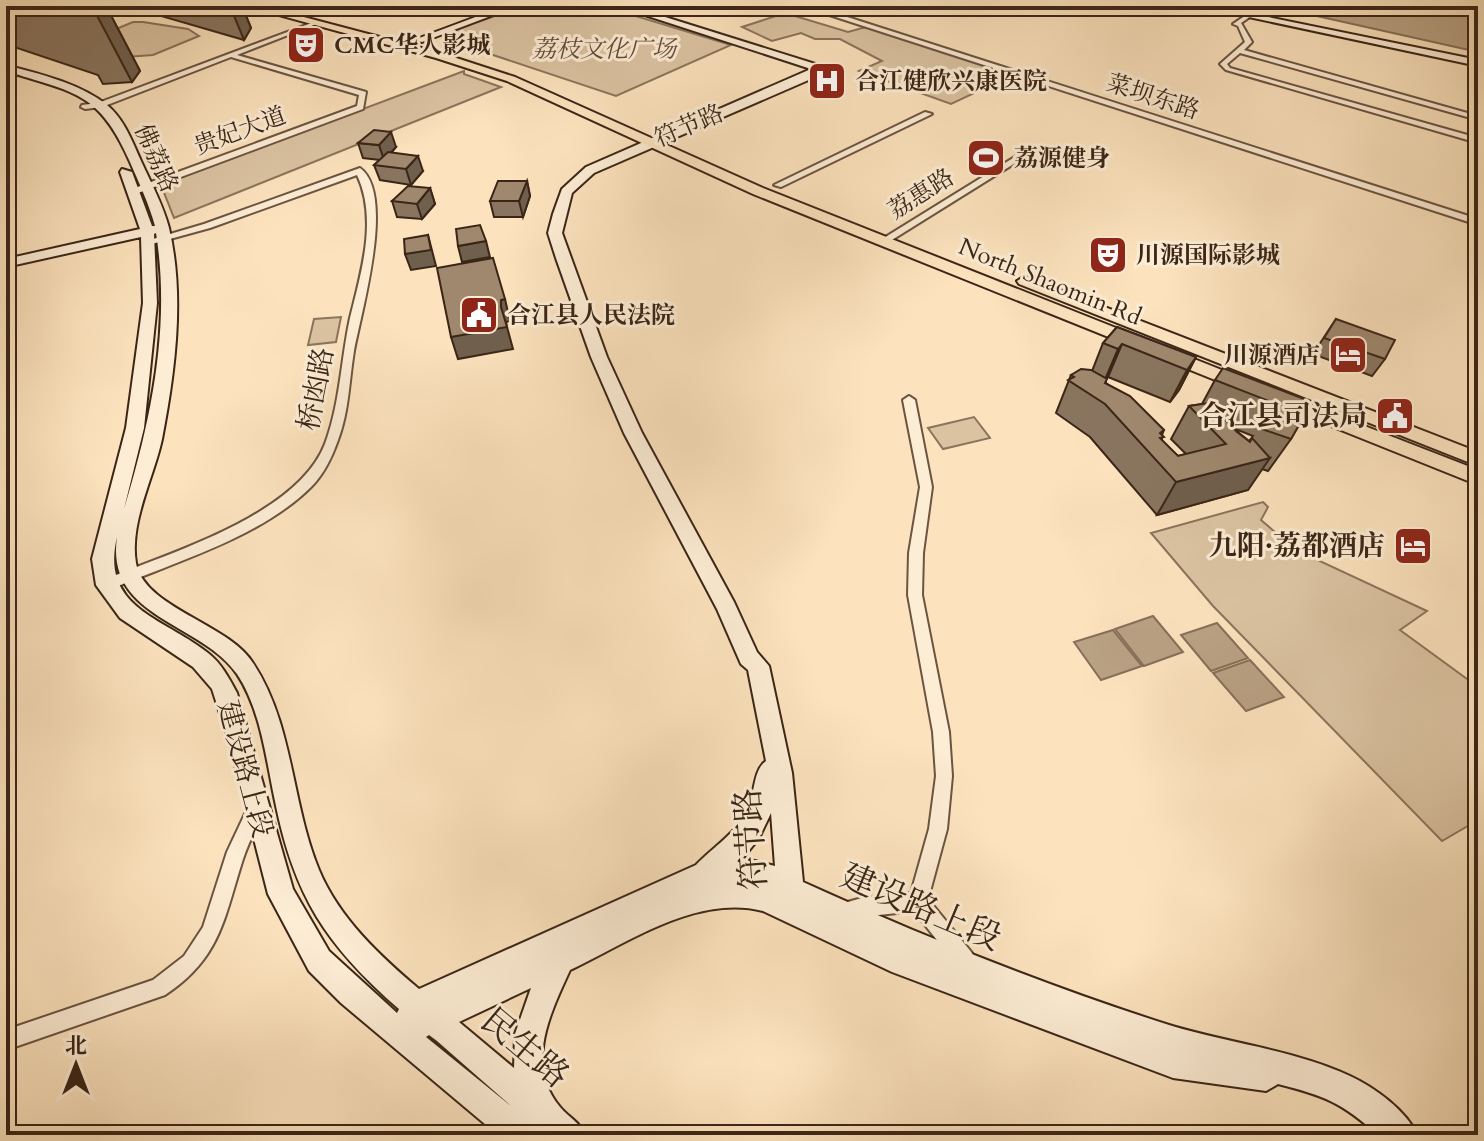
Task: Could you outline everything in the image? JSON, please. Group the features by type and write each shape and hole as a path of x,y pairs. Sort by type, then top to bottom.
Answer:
{"main road":[{"path":"251,6 525,78"},
{"path":"288,6 417,39 525,78 627,131 658,135"},
{"path":"417,39 507,6"},
{"path":"417,39 513,6"},
{"path":"621,6 656,11"},
{"path":"631,6 656,11"},
{"path":"1201,6 1478,62"},
{"path":"1211,6 1250,15"},
{"name":"符节路","path":"656,11 822,70 658,135 596,173 567,197 555,233 599,357 633,433 727,608 749,658 758,666 771,717 780,773 788,894"},
{"name":"佛荔路","path":"6,68 71,90 120,128 148,187 155,235"},
{"name":"佛荔路","path":"6,75 93,105 155,235"},
{"path":"627,131 658,135"},
{"name":"North Shaomin Rd","path":"658,135 778,185 890,237 1478,478"},
{"name":"North Shaomin Rd","path":"658,135 758,191 890,237 1478,459"},
{"path":"6,263 155,235"},
{"path":"130,575 125,553 155,424 164,353 168,284 155,235"},
{"path":"106,585 102,559 128,461 145,357 155,235"},
{"name":"建设路上段","path":"130,575 148,597 222,644 245,668 270,733 309,877 346,938 417,1019"},
{"name":"建设路上段","path":"106,585 127,612 201,660 220,682 231,709 281,894 319,961 351,993 417,1019 559,963 670,909 713,894 788,894 841,913 898,940 1173,1041 1341,1087 1360,1098 1401,1135"},
{"name":"符节路","path":"749,658 747,667 770,771 788,894"},
{"path":"696,878 722,862 748,836 763,807 770,771"},
{"name":"建设路上段","path":"417,1019 696,878 729,870 756,871 892,958 1173,1063 1271,1076 1343,1097 1386,1135"},
{"path":"559,963 534,1012 526,1053 530,1080 560,1127"},
{"path":"417,1019 522,1135"},
{"name":"民生路","path":"417,1019 560,1127"}],"street":[{"name":"菜坝东路","path":"816,9 1478,222"},
{"path":"1250,15 1238,25 1249,42 1224,66 1478,141"},
{"path":"93,105 316,23"},
{"path":"93,105 247,46 240,44"},
{"path":"1240,51 1478,118"},
{"name":"贵妃大道","path":"135,192 360,107 363,94 230,55"},
{"path":"778,185 928,114"},
{"name":"荔惠路","path":"890,237 1021,157"},
{"name":"桥凼路","path":"106,585 264,515 291,498 319,468 338,425 350,339 366,268 369,205 360,171 155,235"},
{"path":"909,400 926,487 916,553 915,595 944,764 938,829 918,901"},
{"path":"6,1040 158,988 179,977 201,952 213,932 235,858 257,807"},
{"path":"841,913 863,906 902,906 918,901"},
{"path":"918,901 970,967"}],"green space":[{"name":"荔枝文化广场","path":"522,6 603,6 731,45 616,96 445,39 447,33"},
{"path":"785,13 848,32 866,27 995,68 983,73 998,82 951,104 859,71 882,61 840,39 815,39 801,33 772,41 742,27"},
{"path":"133,22 188,29 199,36 153,55 126,57 116,29"},
{"path":"464,71 464,74 501,87 174,218 161,185"},
{"path":"341,317 336,342 308,345 314,319"},
{"path":"974,417 990,438 943,449 928,428"},
{"path":"1263,502 1268,507 1261,520 1296,550 1427,611 1400,630 1478,687 1478,820 1442,841 1213,606 1151,533"}],"shaded area":[{"path":"1272,6 1478,6 1478,52"},
{"path":"1153,616 1183,652 1144,666 1115,629"},
{"path":"1217,623 1248,658 1211,671 1181,635"},
{"path":"1113,630 1142,666 1101,680 1074,642"},
{"path":"1250,660 1284,697 1246,711 1213,673"}],"building":[{"path":"374,130 391,132 379,145 358,143"},
{"path":"388,152 418,156 406,169 374,165"},
{"path":"498,181 527,181 519,201 490,201"},
{"path":"408,186 430,188 417,204 392,201"},
{"path":"480,225 486,241 458,246 456,229"},
{"path":"428,235 431,250 405,254 404,239"},
{"name":"合江县人民法院","path":"493,258 505,299 501,300 501,307 507,327 451,337 437,268"},
{"path":"1336,319 1395,340 1385,359 1324,338"},
{"path":"1117,327 1196,357 1187,370 1122,344 1118,349 1103,343"},
{"path":"1223,368 1312,402 1291,439 1259,428 1274,403 1215,380"},
{"path":"1081,369 1091,370 1107,379 1105,383 1130,396 1164,430 1160,433 1164,437 1160,438 1178,456 1226,444 1189,406 1209,403 1237,432 1250,442 1252,438 1270,458 1176,482 1105,404 1068,380"}],"place":[{"name":"CMC华人影城","path":"306,45"},
{"name":"合江健欣兴康医院","path":"827,81"},
{"name":"荔源健身","path":"986,158"},
{"name":"川源国际影城","path":"1108,255"},
{"name":"合江县人民法院","path":"479,315"},
{"name":"川源酒店","path":"1348,355"},
{"name":"合江县司法局","path":"1395,416"},
{"name":"九阳·荔都酒店","path":"1413,546"}]}
